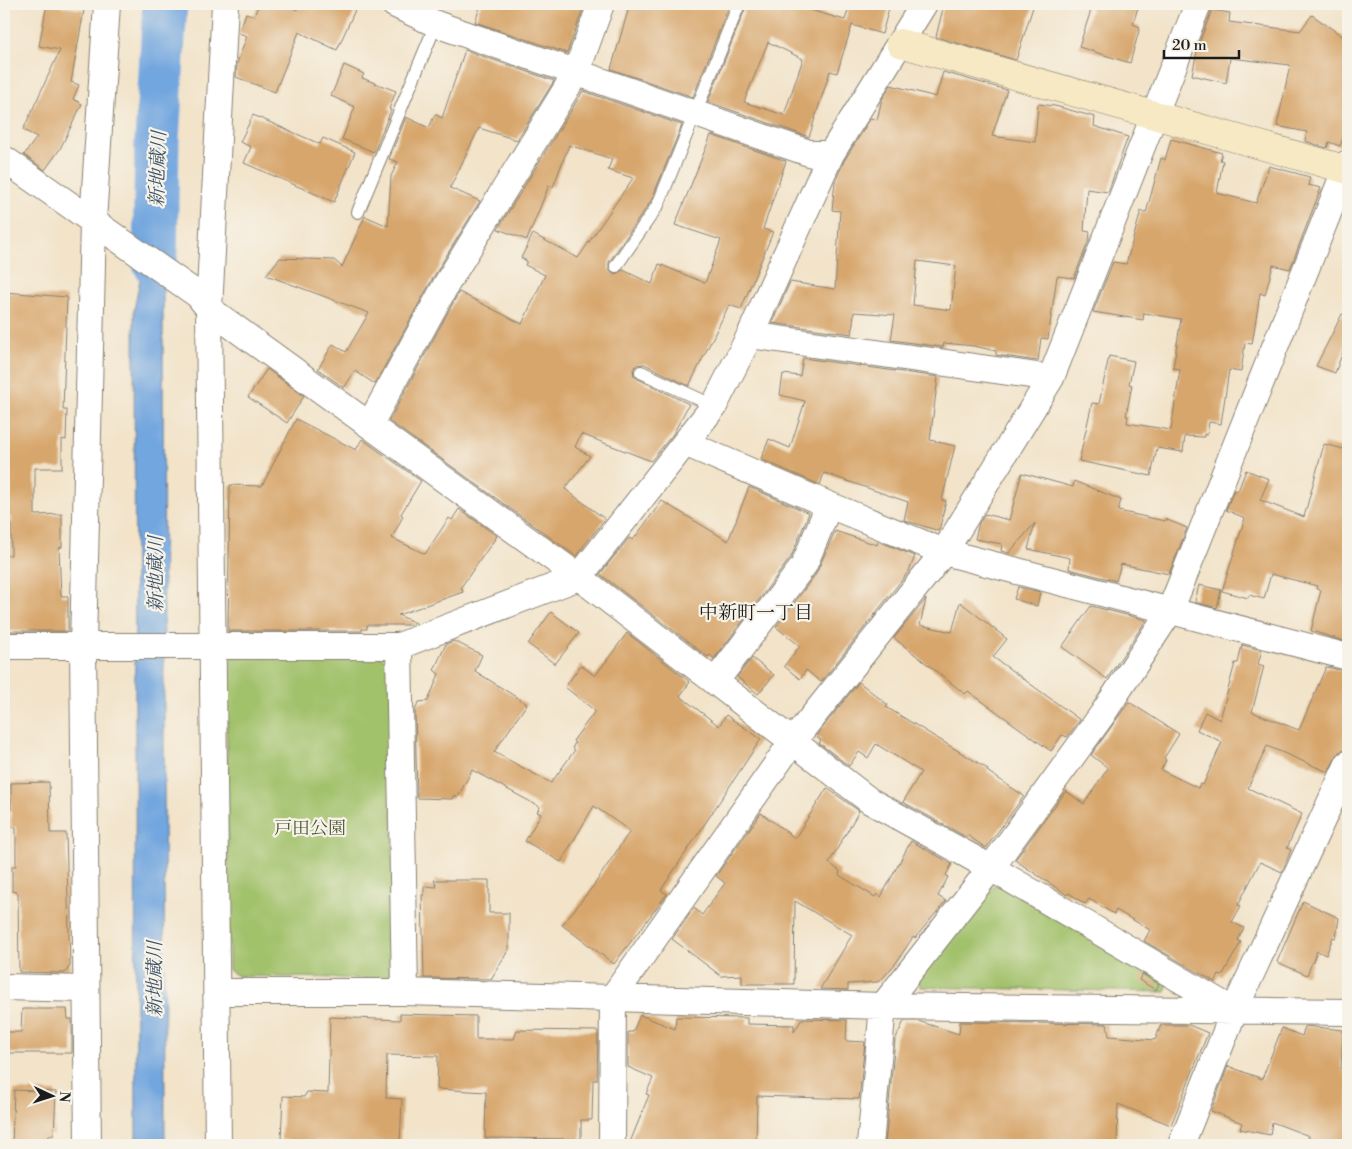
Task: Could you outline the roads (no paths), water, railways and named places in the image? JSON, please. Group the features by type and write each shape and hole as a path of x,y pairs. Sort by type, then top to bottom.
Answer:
{"street":[{"path":"88,1145 86,988 89,646 99,226 107,4"},
{"path":"218,1145 217,992 208,647 204,302 225,4"},
{"path":"394,4 441,14 576,73 812,154 831,154"},
{"path":"370,424 447,283 576,73 601,4"},
{"path":"4,646 399,646 580,577 714,406 750,335 831,154 924,4"},
{"path":"612,1145 613,998 792,741 944,552 1051,378 1198,4"},
{"path":"870,1145 884,1006 991,868 1102,715 1170,612 1347,167 900,43"},
{"path":"4,159 204,302 580,577 870,801 991,868 1234,1011"},
{"path":"750,335 1051,378"},
{"path":"686,444 944,552 1348,657"},
{"path":"715,682 804,565 829,505"},
{"path":"399,646 405,992"},
{"path":"1181,1145 1234,1011 1348,764"},
{"path":"4,987 86,988"},
{"path":"217,992 405,992 884,1006 1348,1012"}],"lane":[{"path":"616,266 658,205 739,4"},
{"path":"358,212 441,14"},
{"path":"641,372 714,406"}],"water":[{"path":"155,202 163,286 165,1145 136,1145 134,310"}],"waterway":[{"name":"新地蔵川","path":"155,263 157,141 165,4"}],"district":[{"name":"中新町一丁目","path":"756,612"}],"park label":[{"name":"戸田公園","path":"310,828"}]}
